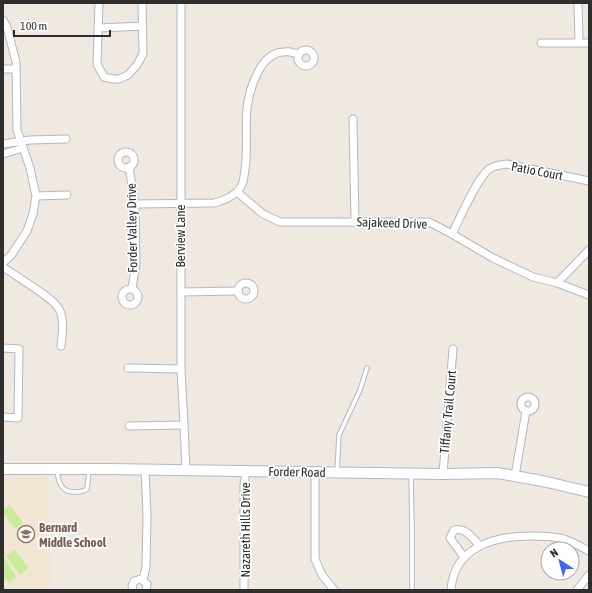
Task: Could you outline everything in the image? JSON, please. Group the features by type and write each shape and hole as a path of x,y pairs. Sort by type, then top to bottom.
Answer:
{"main road":[{"name":"Forder Road","path":"3,469 144,469 497,474 554,483 589,492"}],"street":[{"path":"99,3 97,64 104,77 113,80 128,75 137,65 143,54 142,3"},
{"name":"Berview Lane","path":"181,3 181,369 186,470"},
{"path":"578,3 578,43"},
{"path":"3,20 16,62 17,130 36,196 33,214 27,231 12,254 3,263"},
{"path":"98,28 143,26"},
{"path":"541,43 589,43"},
{"path":"135,204 214,203 226,200 237,192 243,183 247,155 247,108 255,77 263,64 272,56 283,51 299,54"},
{"path":"3,69 16,69"},
{"path":"353,119 355,222"},
{"path":"3,144 22,144 66,140"},
{"path":"3,154 22,144"},
{"name":"Patio Court","path":"452,234 479,183 489,169 498,165 507,164 589,181"},
{"name":"Forder Valley Drive","path":"129,167 135,204 136,263 132,289"},
{"name":"Sajakeed Drive","path":"237,192 263,214 280,222 428,222 493,258 534,277 557,283 589,295"},
{"path":"36,196 67,195"},
{"path":"557,283 589,250"},
{"path":"3,267 54,301 62,317 63,327 61,346"},
{"path":"181,292 238,291"},
{"path":"3,348 19,349 18,418 3,417"},
{"name":"Tiffany Trail Court","path":"443,474 454,349"},
{"path":"128,368 181,369"},
{"path":"515,476 526,411"},
{"path":"129,426 184,425"},
{"path":"143,580 146,567 147,515 144,469"},
{"name":"Nazareth Hills Drive","path":"244,590 244,485 246,471"},
{"path":"315,472 315,559 322,575 334,590"},
{"path":"464,557 450,538 454,530 460,528 466,531 480,546"},
{"path":"451,590 454,575 464,557 480,546 491,542 519,536 547,536 564,539 589,551"},
{"path":"577,590 589,575"},
{"path":"133,590 132,586 134,582 139,579 143,580 147,584 146,590"}],"lane":[{"path":"337,472 337,448 339,435 360,390 367,368"},
{"path":"57,469 58,480 63,489 70,492 77,492 87,489 89,469"},
{"path":"411,473 412,590"}],"shaded area":[{"name":"Bernard Middle School","path":"48,477 50,590 3,590 3,478"}],"green space":[{"path":"10,505 23,523 15,529 3,513 3,510"},
{"path":"15,550 28,568 20,575 6,556"},
{"path":"4,558 17,577 9,583 3,575"}],"place":[{"name":"Bernard Middle School","path":"26,534"}]}
